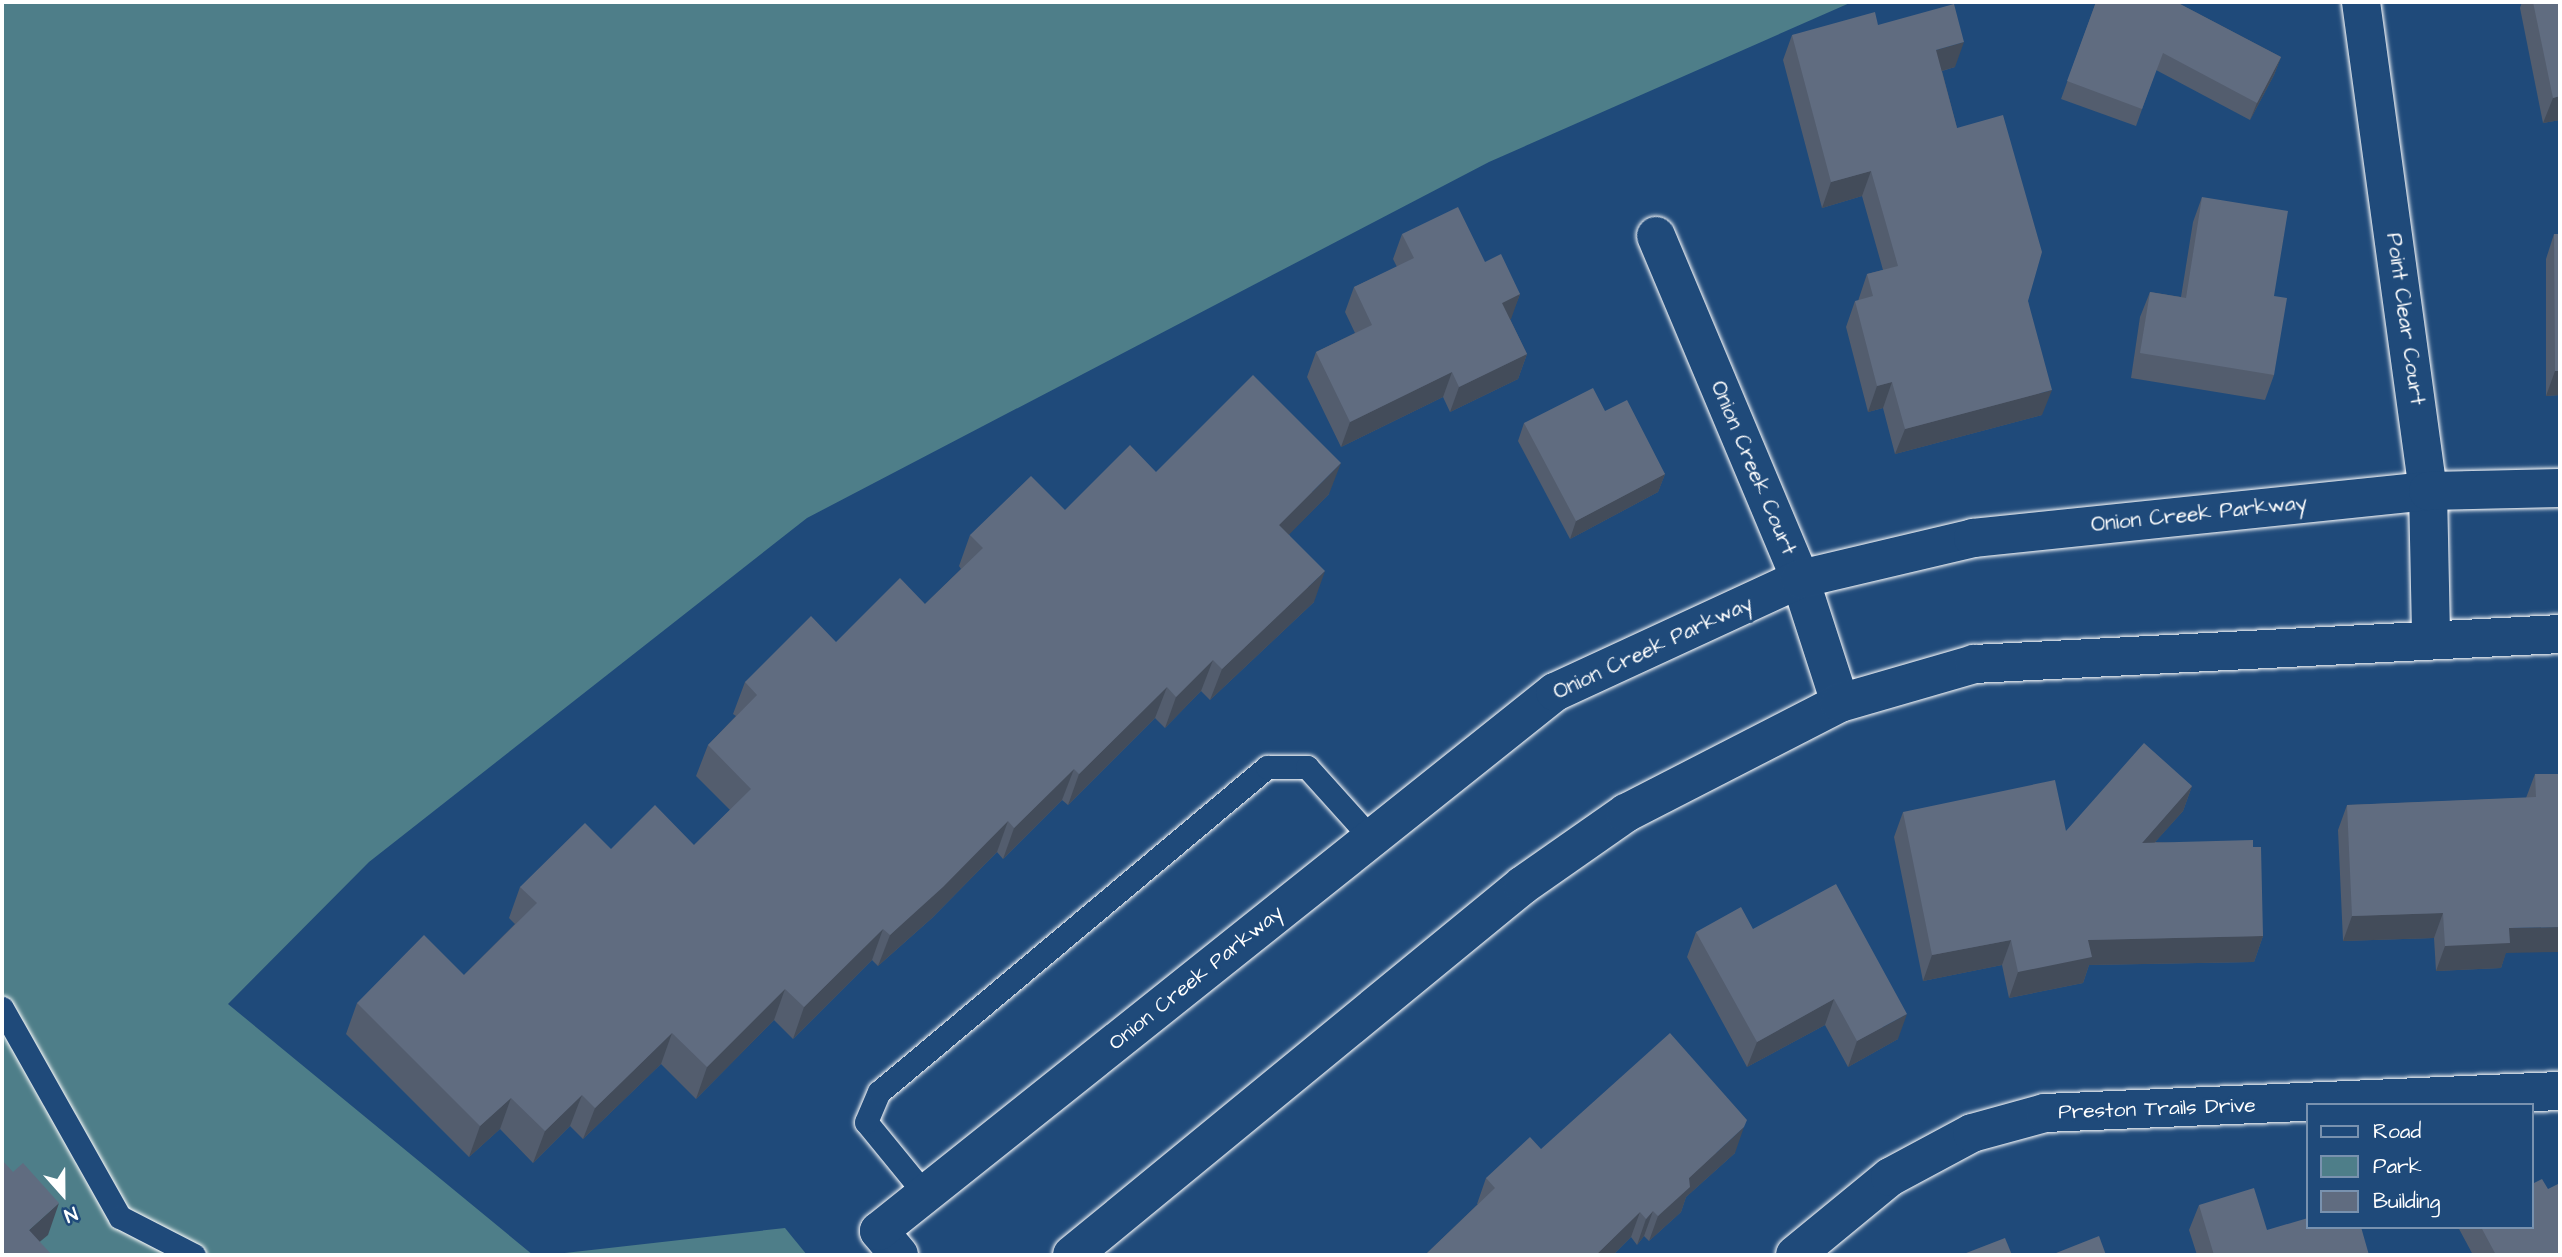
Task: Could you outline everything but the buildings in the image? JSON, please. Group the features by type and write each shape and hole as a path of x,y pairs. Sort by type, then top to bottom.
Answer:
{"street":[{"name":"Point Clear Court","path":"2361,2 2428,491 2431,638"},
{"name":"Onion Creek Court","path":"1656,236 1800,579 1840,703"},
{"name":"Onion Creek Parkway","path":"889,1247 925,1194 1555,692 1800,579 1973,538 2428,491 2560,488"},
{"path":"1072,1255 1523,886 1626,813 1840,703 1974,664 2431,638 2560,634"},
{"name":"Preston Trails Drive","path":"1795,1255 1890,1177 1972,1133 2045,1114 2560,1091"}],"lane":[{"path":"925,1194 866,1122 878,1092 1267,767 1307,767 1371,838"},
{"path":"2,1008 120,1217 194,1255"}],"green space":[{"path":"2,2 1852,2 1489,162 807,518 369,862 228,1004 533,1255 2,1255"},
{"path":"785,1228 807,1255 547,1255"}]}
